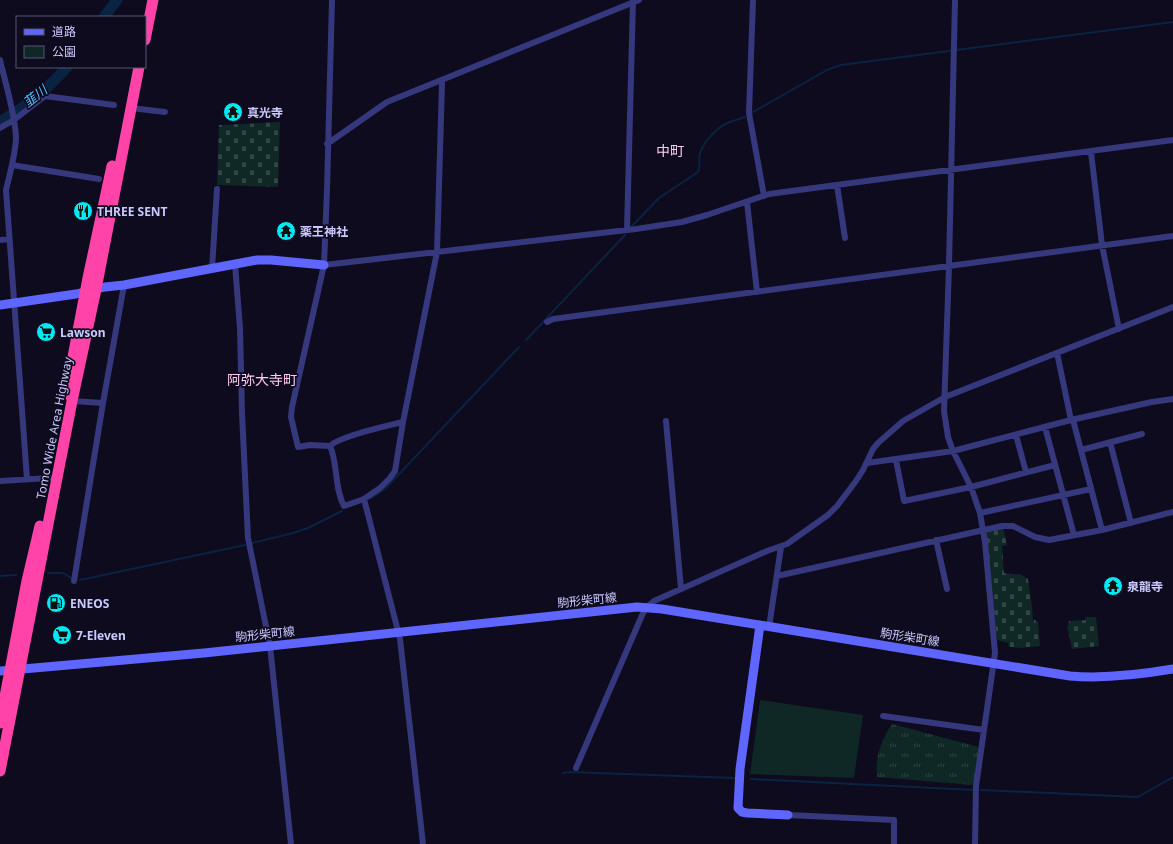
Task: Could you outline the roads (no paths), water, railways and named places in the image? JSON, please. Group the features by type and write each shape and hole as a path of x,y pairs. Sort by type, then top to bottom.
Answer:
{"highway":[{"path":"142,16 146,0"},
{"path":"146,35 153,0"},
{"name":"Tomo Wide Area Highway","path":"0,723 27,581 50,478 85,292 132,68"},
{"name":"Tomo Wide Area Highway","path":"0,771 10,670 72,401 96,289 139,68"}],"main road":[{"path":"0,305 85,292 256,260 324,264"},
{"name":"駒形柴町線","path":"10,670 270,646 581,612 647,607 1070,676 1095,678 1139,675 1173,669"},
{"path":"765,626 740,769 738,805 740,811 747,813 788,815"}],"street":[{"path":"332,0 324,264 293,400 291,417 298,447 310,445 330,446 334,442 346,438 403,422"},
{"path":"753,0 749,113 764,196"},
{"path":"955,0 952,169 944,411 948,437 953,451 971,487 980,513 995,653 976,786 975,844"},
{"path":"327,144 387,102 635,1 627,230"},
{"path":"0,60 14,119 16,137 12,165 6,190 27,479"},
{"path":"330,446 341,501 344,506 364,499 390,478 395,471 403,422 437,252 441,81"},
{"path":"0,128 42,98 48,96 114,105"},
{"path":"131,108 165,112"},
{"path":"324,264 627,230 682,222 764,196 952,169 1091,152 1173,140"},
{"path":"1091,152 1102,245 1119,329"},
{"path":"12,165 99,179"},
{"path":"837,185 845,238"},
{"path":"212,269 217,189"},
{"path":"747,202 757,292"},
{"path":"547,322 553,319 1173,236"},
{"path":"0,240 9,239"},
{"path":"235,264 240,328 242,413 248,538 270,646 291,844"},
{"path":"74,581 124,285"},
{"path":"576,768 643,613 647,607 658,599 767,551 790,543 832,512 856,481 867,463 873,449 897,425 945,397 1173,307"},
{"path":"1057,353 1072,420 1102,530"},
{"path":"867,463 953,451 1072,420 1152,402 1173,399"},
{"path":"72,401 103,403"},
{"path":"666,421 681,589"},
{"path":"1045,427 1074,536"},
{"path":"1081,450 1142,434"},
{"path":"1016,435 1026,472"},
{"path":"1110,442 1131,523"},
{"path":"896,460 904,500 971,487 1055,465"},
{"path":"0,481 50,478"},
{"path":"980,513 1091,489"},
{"path":"364,499 400,639 423,844"},
{"path":"777,576 1010,525 1035,537 1046,540 1102,530 1173,512"},
{"path":"936,540 947,589"},
{"path":"765,626 777,576 781,547"},
{"path":"882,716 984,730"},
{"path":"788,815 894,820 894,844"}],"waterway":[{"name":"韮川","path":"105,16 117,0"},
{"path":"753,112 827,70 841,65 1173,22"},
{"name":"韮川","path":"0,122 36,97 66,68"},
{"path":"632,226 659,198 698,172 700,153 712,134 725,124 745,117"},
{"path":"526,340 625,235"},
{"path":"371,498 385,489 519,347"},
{"path":"252,543 308,528 342,511"},
{"path":"80,580 245,545"},
{"path":"48,573 63,573 71,578"},
{"path":"0,576 16,575"},
{"path":"563,773 570,772 734,778"},
{"path":"981,790 1138,797 1173,777"},
{"path":"751,779 974,790"}],"place":[{"name":"真光寺","path":"233,112"},
{"name":"THREE SENT","path":"83,211"},
{"name":"薬王神社","path":"286,231"},
{"name":"Lawson","path":"46,332"},
{"name":"泉龍寺","path":"1113,586"},
{"name":"ENEOS","path":"56,603"},
{"name":"7-Eleven","path":"62,635"}],"district":[{"name":"中町","path":"670,150"},
{"name":"阿弥大寺町","path":"262,379"}]}
